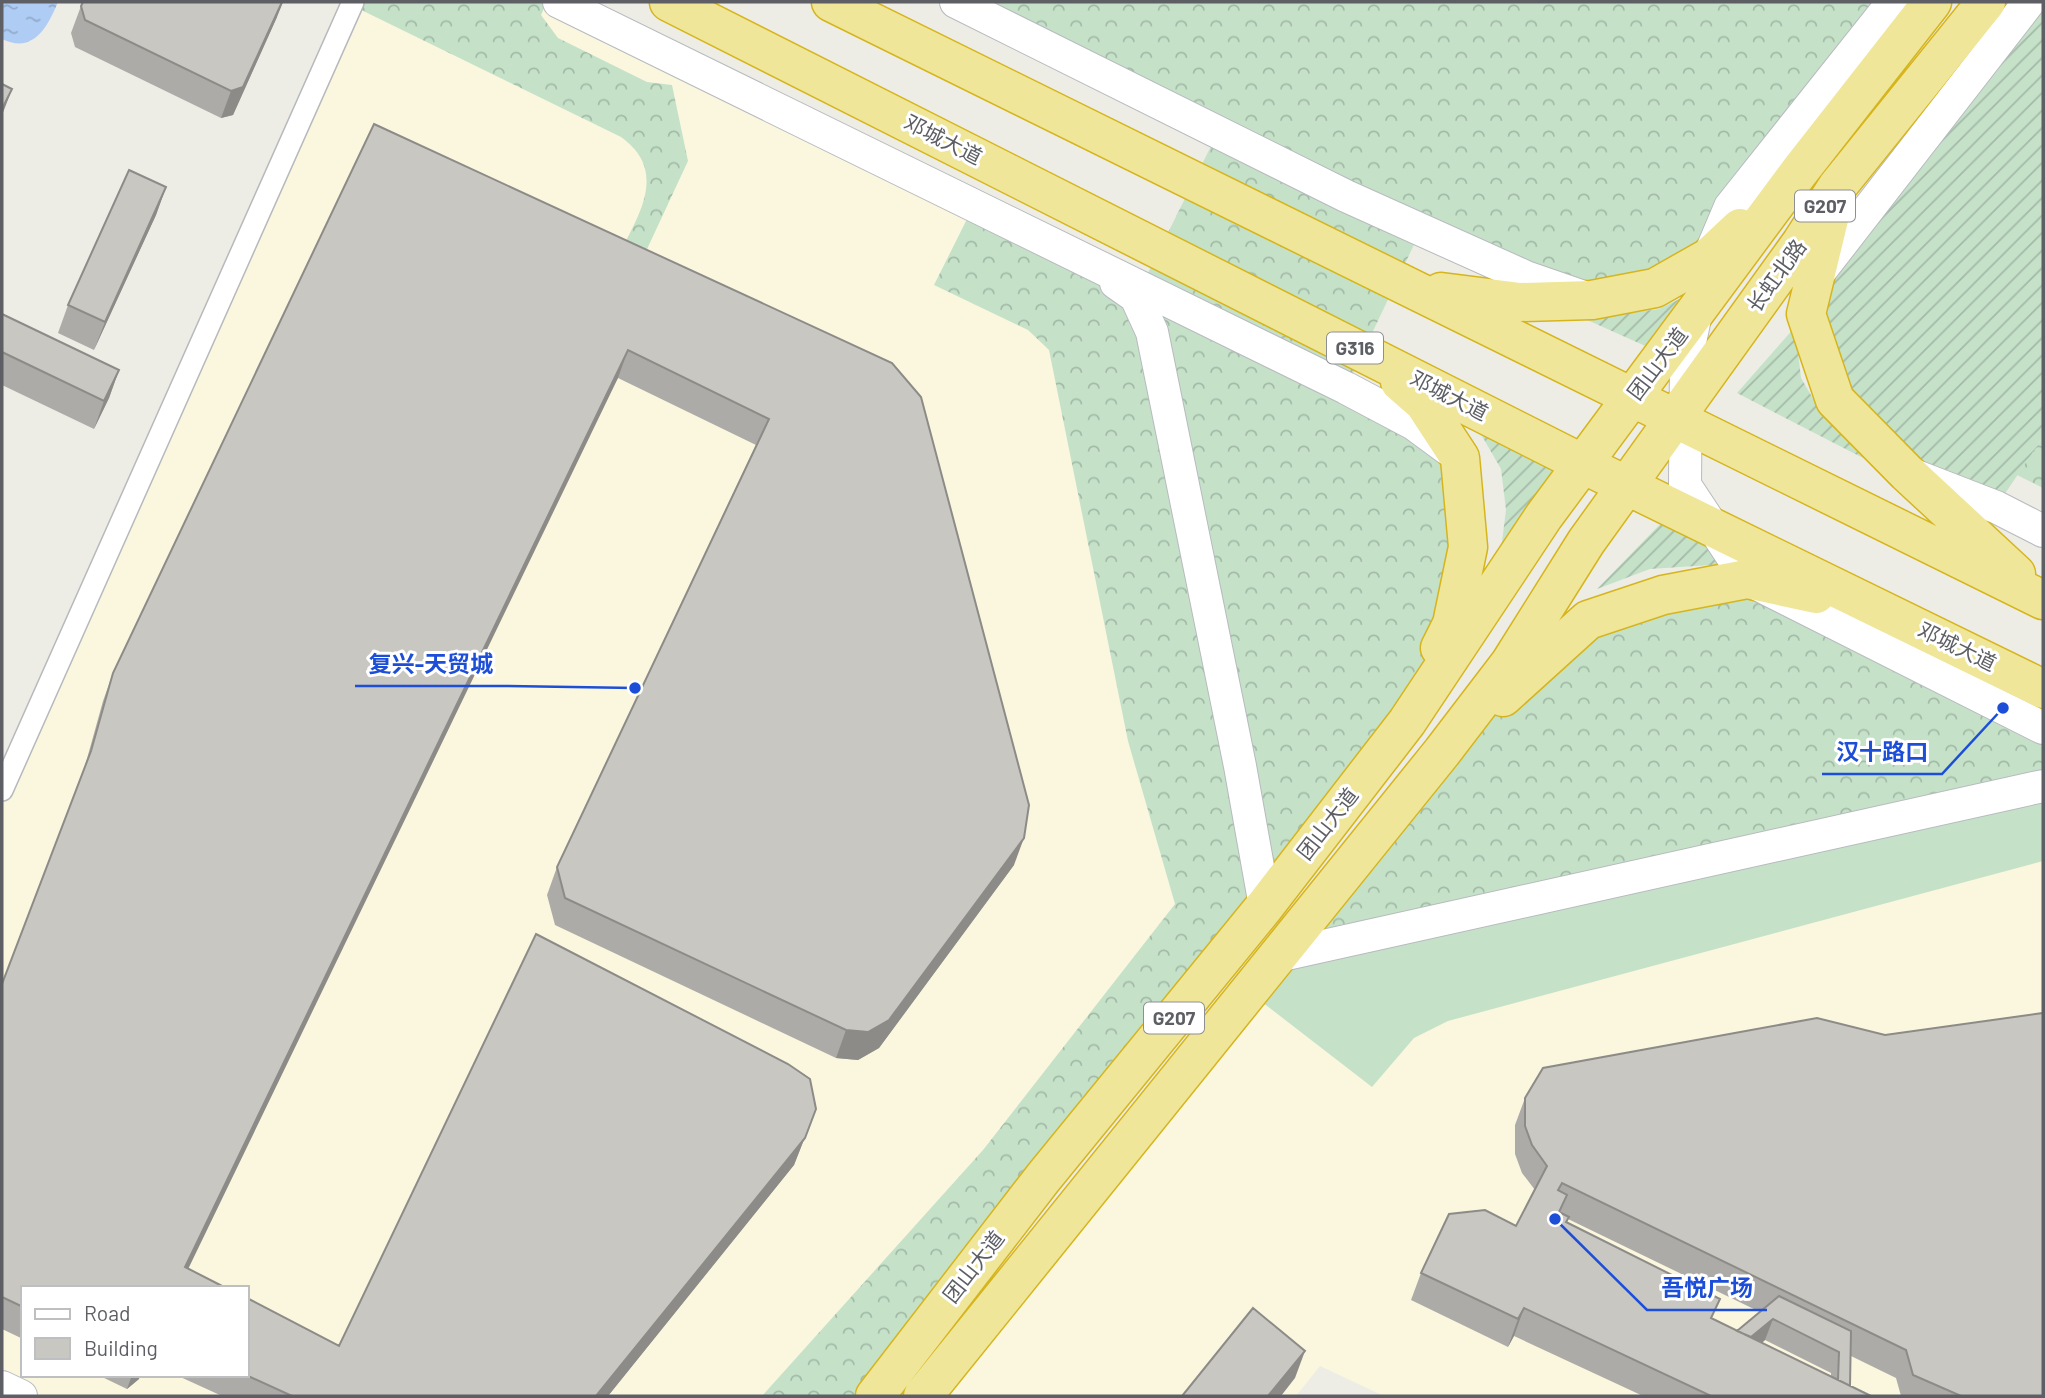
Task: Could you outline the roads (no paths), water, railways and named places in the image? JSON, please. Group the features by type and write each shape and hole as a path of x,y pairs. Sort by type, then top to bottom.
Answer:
{"highway":[{"name":"邓城大道","path":"669,2 1583,464 2043,689"},
{"path":"831,2 2043,600"},
{"name":"长虹北路","path":"1756,234 1799,172 1932,2"},
{"name":"长虹北路","path":"1674,419 1801,243 1837,187 1986,2"},
{"path":"1411,288 1520,302 1592,300 1655,288 1708,258 1799,172"},
{"path":"1837,187 1806,314 1835,400 1907,473 2043,600"},
{"name":"团山大道","path":"875,1396 1043,1178 1265,906 1398,734 1544,516 1756,234"},
{"path":"1372,357 1424,403 1460,458 1468,547 1452,624 1398,734"},
{"name":"团山大道","path":"923,1396 1442,752 1510,663 1626,485 1674,419"},
{"path":"1442,752 1588,620 1663,595 1746,579 1876,607"}],"street":[{"path":"2,790 353,2"},
{"path":"559,2 1415,424 1460,458"},
{"path":"956,2 1346,196 1527,277 1592,300"},
{"path":"1893,2 1730,207 1708,258 1686,362 1685,485 1746,579 2043,728"},
{"path":"1815,278 2029,2"},
{"path":"1078,256 1136,297 1152,332 1240,766 1265,906"},
{"path":"1907,473 1996,507 2043,531"},
{"path":"1278,956 2043,786"},
{"path":"2,1387 21,1396"}],"water":[{"path":"2,2 58,2 38,36 30,41 13,43 2,39"}],"place":[{"name":"复兴-天贸城","path":"635,688"},
{"name":"汉十路口","path":"2003,708"},
{"name":"吾悦广场","path":"1555,1219"}]}
